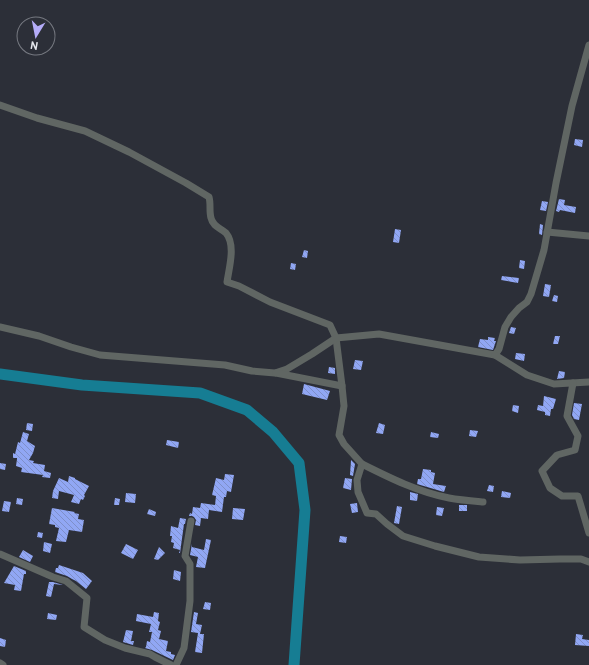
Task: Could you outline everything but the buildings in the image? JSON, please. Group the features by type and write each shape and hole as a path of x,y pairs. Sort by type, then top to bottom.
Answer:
{"street":[{"path":"495,355 499,349 505,327 519,308 527,302 531,294 544,250 572,106 589,45"},
{"path":"0,105 37,118 85,131 129,152 209,196 211,219 214,224 225,232 231,244 227,282 270,302 330,325 336,338 342,386 344,406 339,435 344,444 362,464 418,490 450,498 483,502"},
{"path":"547,232 589,236"},
{"path":"0,328 39,336 100,355 225,365 342,386"},
{"path":"275,373 312,354 336,338 378,334 495,355 527,375 554,384 589,382"},
{"path":"573,383 567,416 578,436 575,450 557,454 542,471 550,488 562,496 578,496 589,533"},
{"path":"362,464 357,480 358,492 368,513 376,514 403,536 434,546 479,557 520,560 581,559 589,562"},
{"path":"176,665 184,648 190,601 190,564 185,556 191,521"},
{"path":"0,554 53,577 66,581 87,598 84,627 105,640 125,648 150,654 171,665"}],"waterway":[{"path":"0,374 82,385 200,393 247,410 273,432 299,463 305,510 294,665"}]}
